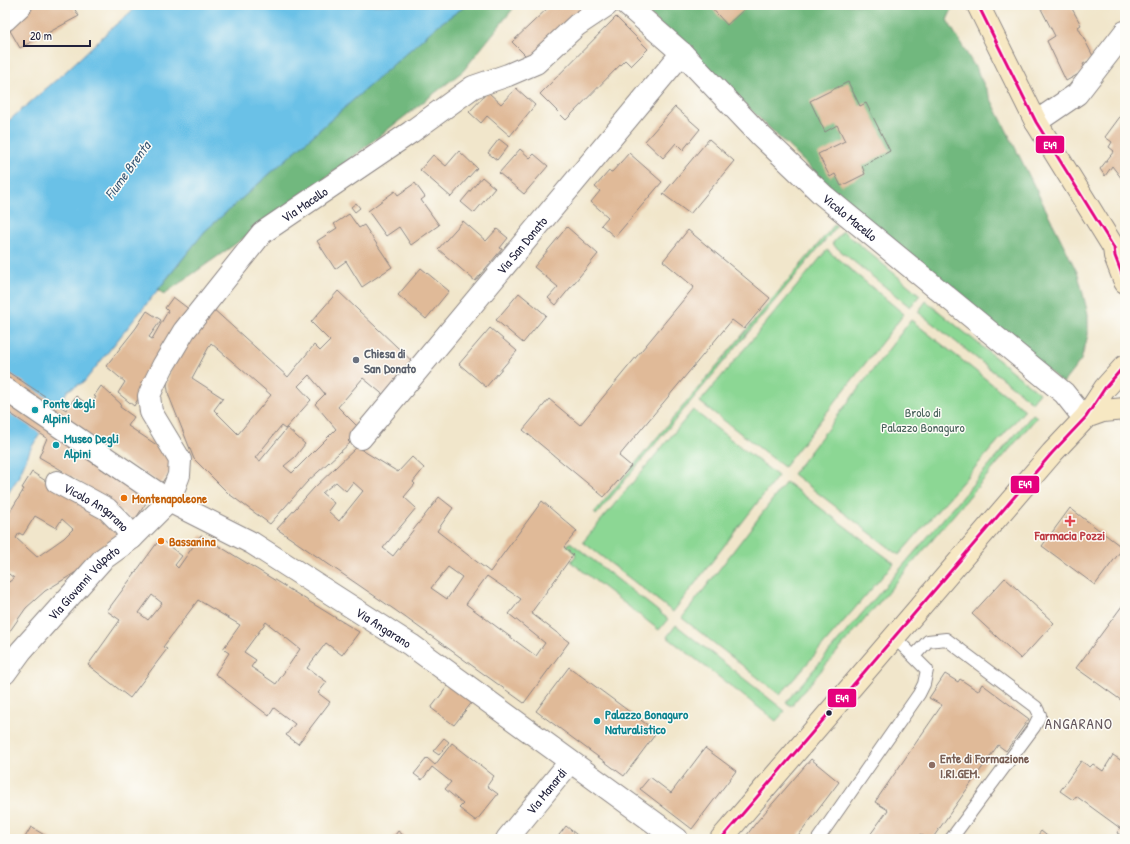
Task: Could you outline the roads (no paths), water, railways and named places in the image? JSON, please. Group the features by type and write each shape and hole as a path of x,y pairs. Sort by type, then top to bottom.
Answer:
{"street":[{"path":"5,20 21,5"},
{"name":"Via Macello","path":"169,501 179,476 180,460 151,412 149,396 154,384 184,331 262,234 411,132 473,87 508,75 536,63 578,25 607,5"},
{"name":"Vicolo Macello","path":"627,5 682,53 760,136 823,195 1064,393 1085,417"},
{"path":"978,5 1036,122 1114,248 1120,260 1125,282"},
{"path":"1036,122 1077,94 1125,32"},
{"name":"Via San Donato","path":"362,438 682,53"},
{"path":"721,839 895,638 1052,453 1085,417 1105,388 1124,366"},
{"path":"1124,366 1123,393 1125,398"},
{"name":"Via Angarano","path":"5,389 169,501 252,543 411,645 677,839"},
{"path":"1085,417 1103,411 1125,409"},
{"name":"Vicolo Angarano","path":"57,482 107,509 124,526 132,538"},
{"name":"Via Giovanni Volpato","path":"5,673 21,651 103,559 132,538 169,501"},
{"name":"Via Manardi","path":"507,839 570,762"}],"lane":[{"path":"818,839 919,694 924,684 927,670 895,638"},
{"path":"914,656 928,641 946,639 1036,707 1040,714 1034,727 951,839"}],"water":[{"name":"Fiume Brenta","path":"139,5 467,5 438,25 205,231 84,382 68,390 31,448 18,478 5,498 5,124"}],"place":[{"name":"Chiesa di San Donato","path":"356,360"},
{"name":"Ponte degli Alpini","path":"35,410"},
{"name":"Museo Degli Alpini","path":"56,445"},
{"name":"Montenapoleone","path":"124,498"},
{"name":"Farmacia Pozzi","path":"1070,521"},
{"name":"Bassanina","path":"161,541"},
{"name":"Palazzo Bonaguro Naturalistico","path":"597,721"},
{"name":"Ente di Formazione I.RI.GEM.","path":"932,765"}],"district":[{"name":"ANGARANO","path":"1079,723"}],"park label":[{"name":"Brolo di Palazzo Bonaguro","path":"923,420"}]}
